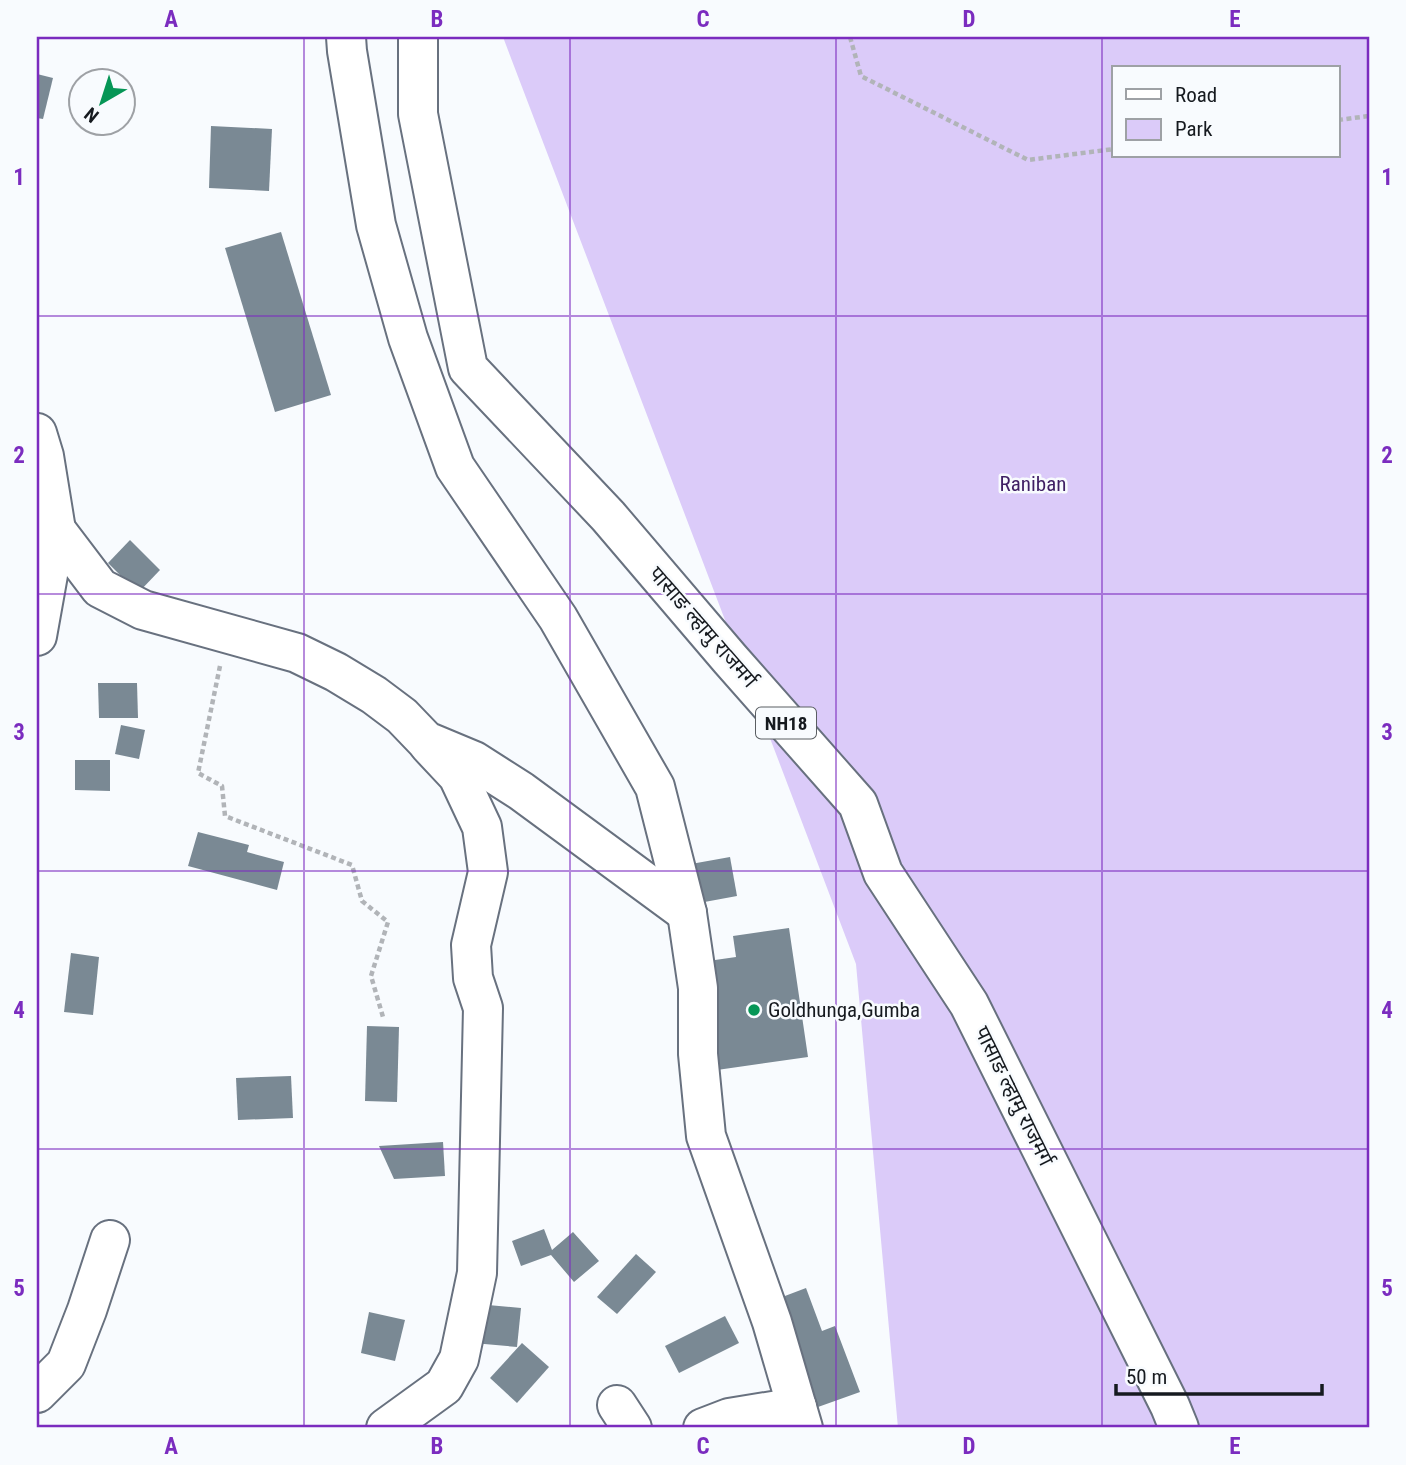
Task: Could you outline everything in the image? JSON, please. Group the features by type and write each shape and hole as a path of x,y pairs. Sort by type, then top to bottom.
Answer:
{"street":[{"path":"346,37 376,225 408,338 455,467 558,618 655,787 687,913 698,988 698,1054 706,1136 772,1322 800,1418 729,1418 703,1428"},
{"name":"पासाङ ल्हामु राजमर्ग","path":"418,37 418,114 468,368 608,516 858,804 883,873 969,1004 1179,1428"},
{"path":"37,433 44,456 56,530 37,636"},
{"path":"56,530 100,588 143,610 298,653 336,672 393,709 458,776 482,827 488,872 471,945 473,978 483,1009 477,1273 459,1359 444,1386 386,1428"},
{"path":"426,741 474,761 498,776 687,913"},
{"path":"37,1393 66,1364 110,1240"}],"path":[{"path":"850,37 861,76 1028,160 1112,149"},
{"path":"1340,120 1369,116"},
{"path":"196,626 222,657 198,773 222,786 225,816 352,866 362,901 388,922 370,976 383,1017"}],"green space":[{"name":"Raniban","path":"503,37 1369,37 1369,1428 898,1428 856,964"}],"building":[{"path":"37,74 53,78 43,119 37,118"},
{"path":"211,126 272,129 269,191 209,188"},
{"path":"281,232 331,395 275,412 225,248"},
{"path":"130,540 160,570 138,593 108,563"},
{"path":"98,683 137,683 138,718 99,718"},
{"path":"121,725 145,730 139,759 115,754"},
{"path":"75,760 110,760 110,791 75,790"},
{"path":"198,832 249,845 247,852 284,862 277,890 188,866"},
{"path":"730,857 737,896 699,903 691,864"},
{"name":"Goldhunga,Gumba","path":"789,928 808,1057 717,1070 701,962 736,957 733,936"},
{"path":"71,953 99,957 93,1015 64,1012"},
{"path":"367,1026 399,1027 397,1102 365,1101"},
{"path":"291,1076 293,1118 238,1120 236,1078"},
{"path":"443,1142 445,1176 394,1179 379,1146"},
{"path":"544,1229 552,1250 573,1232 599,1261 574,1282 551,1255 521,1266 512,1241"},
{"path":"636,1254 656,1272 617,1314 597,1297"},
{"path":"806,1288 822,1331 835,1326 860,1392 818,1407 777,1299"},
{"path":"477,1304 521,1308 517,1347 473,1343"},
{"path":"369,1312 405,1320 395,1361 361,1353"},
{"path":"725,1316 739,1343 679,1373 665,1346"},
{"path":"522,1343 549,1367 517,1403 490,1378"}],"place":[{"name":"Goldhunga,Gumba","path":"754,1010"}]}
